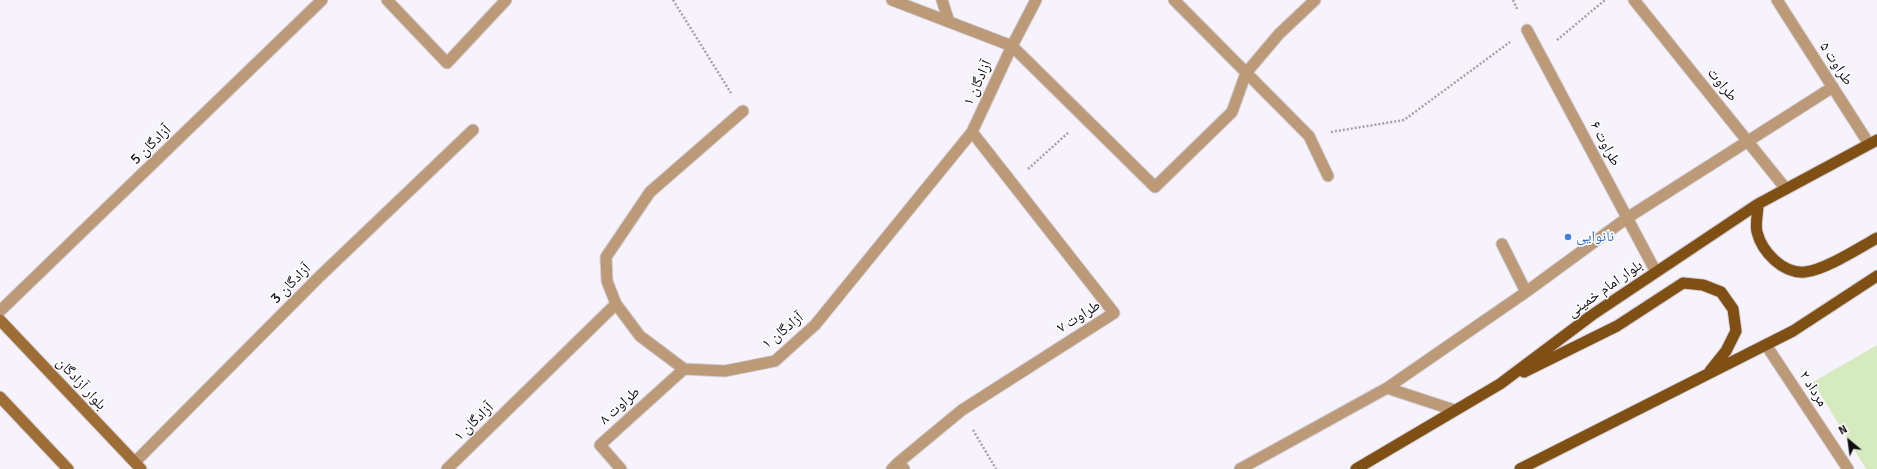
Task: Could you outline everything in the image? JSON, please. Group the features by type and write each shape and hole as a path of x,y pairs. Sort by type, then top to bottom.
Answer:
{"main road":[{"name":"بلوار امام خمینی","path":"1356,469 1500,384 1592,315 1758,204 1873,142"},
{"path":"1758,204 1757,231 1764,248 1775,261 1787,270 1805,272 1826,265 1877,238"},
{"path":"1520,469 1793,331 1877,276"},
{"path":"1500,384 1617,326 1683,283 1703,284 1721,292 1733,309 1736,331 1726,351 1707,374"},
{"name":"بلوار آزادگان","path":"0,320 138,466"},
{"path":"0,396 68,469"}],"street":[{"name":"آزادگان 5","path":"0,311 322,0"},
{"path":"386,0 447,63 506,0"},
{"path":"892,0 1012,46 1155,187 1232,112 1246,73 1279,34 1315,0"},
{"path":"942,0 949,22"},
{"name":"آزادگان ۱","path":"684,368 725,371 774,361 815,325 972,132 1012,46 1036,0"},
{"path":"1174,0 1309,136 1328,176"},
{"name":"طراوت","path":"1634,0 1786,189"},
{"name":"طراوت ۵","path":"1777,0 1833,87 1873,142"},
{"name":"طراوت ۶","path":"1527,30 1656,272"},
{"path":"1240,469 1387,388 1526,292 1627,218 1833,87"},
{"path":"684,368 640,336 616,304 608,281 606,257 650,192 743,111"},
{"name":"آزادگان 3","path":"138,466 318,278 473,130"},
{"name":"طراوت ۷","path":"898,467 962,410 1114,313 972,132"},
{"path":"1502,244 1526,292"},
{"name":"آزادگان ۱","path":"447,469 616,304"},
{"name":"مرداد ۲","path":"1766,344 1848,469"},
{"name":"طراوت ۸","path":"621,469 600,445 684,368"},
{"path":"1387,388 1454,410"}],"path":[{"path":"673,0 743,111"},
{"path":"1540,55 1605,0"},
{"path":"1309,136 1404,120 1527,30"},
{"path":"1012,183 1084,118"},
{"path":"962,410 996,469"}],"green space":[{"path":"1877,345 1877,469 1866,469 1813,382"}],"place":[{"name":"نانوایی","path":"1568,237"}]}
